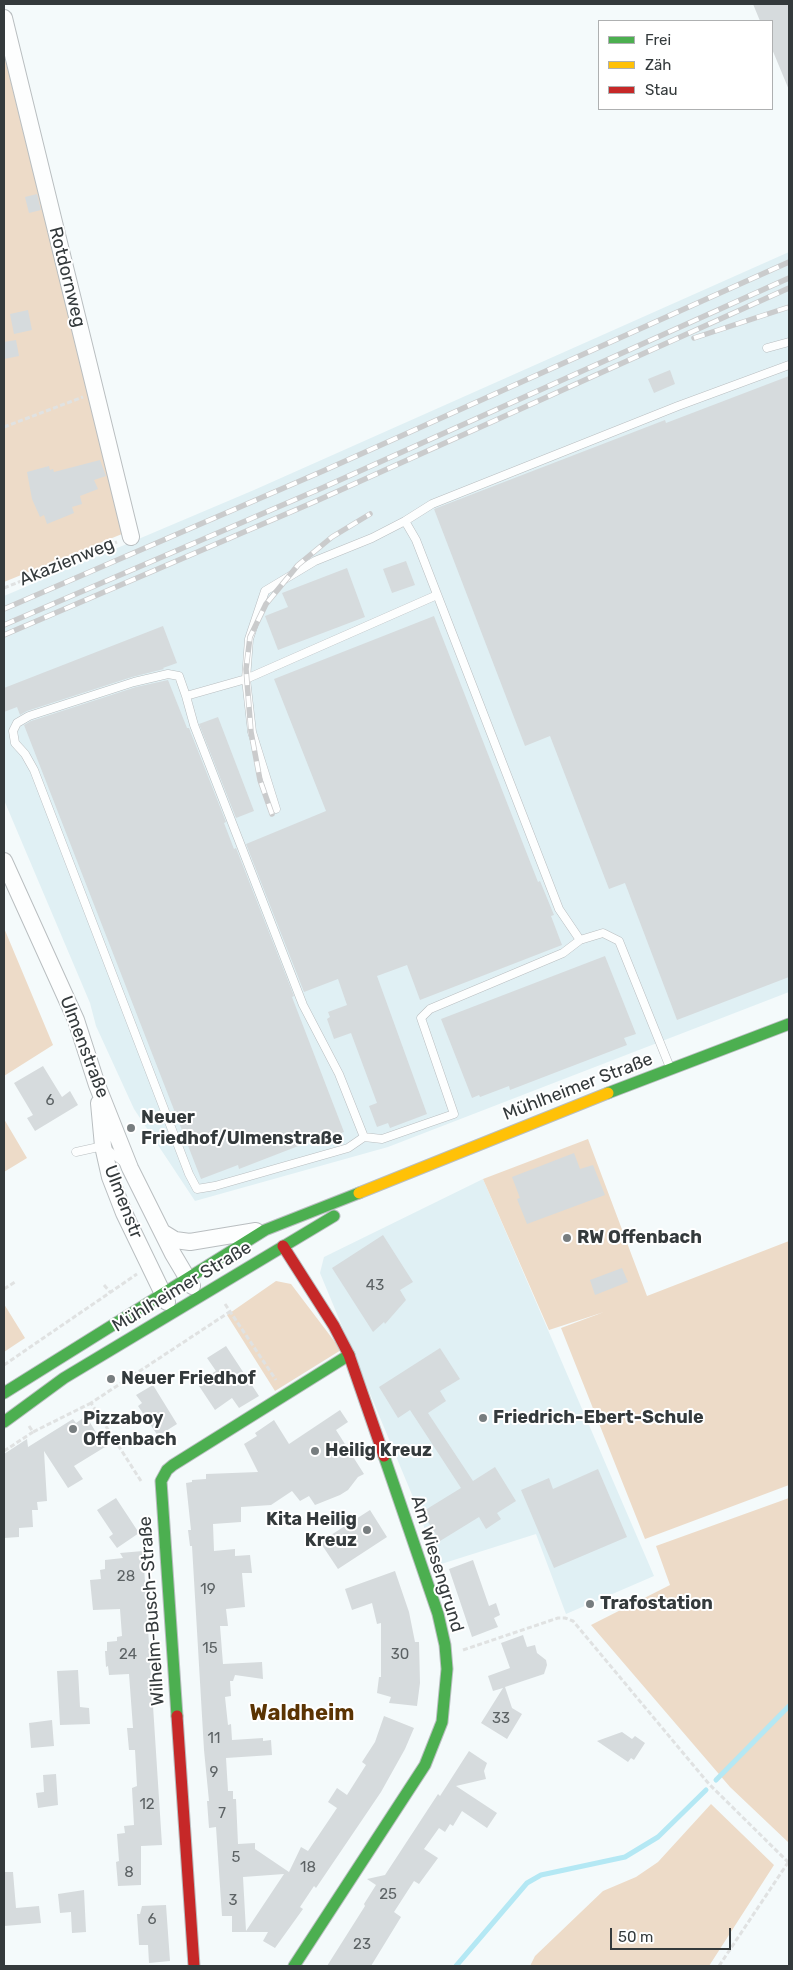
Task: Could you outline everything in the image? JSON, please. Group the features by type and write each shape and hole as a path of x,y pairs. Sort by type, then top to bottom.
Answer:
{"street":[{"name":"Rotdornweg","path":"4,18 131,537"},
{"name":"Ulmenstraße","path":"4,861 76,1020 98,1085 130,1168 198,1298"},
{"name":"Mühlheimer Straße","path":"4,1392 264,1230 380,1186 538,1120 789,1024"},
{"name":"Ulmenstr","path":"98,1085 103,1146 110,1177 124,1214 173,1312"},
{"name":"Mühlheimer Straße","path":"4,1422 64,1378 347,1208 380,1186"},
{"path":"162,1232 175,1240 190,1242 264,1230"},
{"name":"Am Wiesengrund","path":"283,1246 334,1326 349,1355 430,1590 442,1630 446,1656 446,1692 442,1722 425,1765 294,1966"},
{"name":"Wilhelm-Busch-Straße","path":"194,1966 161,1481 167,1470 173,1465 349,1355"}],"lane":[{"path":"767,348 789,342"},
{"path":"276,808 252,732 246,679 249,639 265,591 315,561 372,538 432,504 678,406 789,365"},
{"path":"405,521 416,540 559,909 580,940"},
{"path":"186,696 246,679 437,595"},
{"path":"364,1137 339,1074 303,1005 194,725 179,676 168,674 134,682 29,716 16,723 13,732 15,743 34,770 189,1174 197,1189 215,1186 348,1148 364,1137 382,1139 454,1114 422,1018 430,1009 563,953 580,940 604,933 619,941 670,1070"},
{"path":"76,1152 103,1146 114,1153 130,1168"}],"path":[{"path":"4,428 87,396"},
{"name":"Akazienweg","path":"4,588 131,537"},
{"path":"4,1290 15,1282"},
{"path":"104,1285 110,1292"},
{"path":"143,1486 91,1403 231,1311"},
{"path":"4,1451 33,1432"},
{"path":"446,1656 558,1618 573,1621 709,1784 789,1861 719,1966"}],"shaded area":[{"path":"4,54 122,534 4,582"},
{"path":"789,252 789,992 388,1147 195,1201 134,1109 96,1026 90,1003 4,800 4,596 254,490"},
{"path":"4,928 53,1045 4,1076"},
{"path":"4,1119 27,1158 4,1172"},
{"path":"588,1139 647,1296 789,1241 789,1485 645,1539 561,1328 604,1312 549,1330 483,1179"},
{"name":"Friedrich-Ebert-Schule","path":"483,1179 654,1576 566,1614 536,1534 438,1565 415,1502 320,1273 324,1257"},
{"path":"276,1281 291,1284 341,1350 275,1391 227,1315"},
{"path":"4,1304 25,1338 4,1352"},
{"path":"789,1498 789,1843 730,1787 591,1625 670,1585 656,1546"},
{"path":"711,1804 774,1865 709,1966 530,1966 535,1956 603,1891 636,1877 658,1862"}],"building":[{"path":"753,4 789,4 789,90 773,51 773,20 760,20"},
{"path":"37,194 41,210 29,213 25,197"},
{"path":"28,310 32,330 14,334 10,314"},
{"path":"16,340 19,356 4,359 4,342"},
{"path":"670,370 675,384 654,393 648,379"},
{"path":"789,376 789,977 677,1020 625,883 609,889 550,736 525,746 434,509 665,420 666,423"},
{"path":"100,460 106,476 94,480 98,489 80,496 82,504 72,507 74,513 47,524 44,515 40,517 32,499 27,472 49,466 50,470 53,469 54,472"},
{"path":"406,561 415,585 392,593 383,569"},
{"path":"347,568 365,617 278,650 265,616 288,607 282,593"},
{"path":"434,616 538,882 540,881 554,915 551,916 562,945 420,1000 407,965 377,976 427,1114 390,1128 388,1123 377,1127 369,1106 377,1103 351,1033 334,1039 327,1019 330,1017 328,1012 347,1005 338,979 304,992 246,844 326,811 274,679"},
{"path":"163,626 177,663 164,669 132,677 27,711 20,715 17,707 4,712 4,688"},
{"path":"168,680 187,728 189,728 226,822 224,823 234,849 236,848 294,996 292,997 344,1132 320,1141 319,1138 239,1169 238,1165 201,1179 24,725 31,721 136,687"},
{"path":"218,717 254,811 236,818 199,724"},
{"path":"605,956 636,1034 624,1038 627,1045 510,1090 509,1086 480,1097 479,1095 472,1098 441,1019"},
{"path":"43,1066 62,1097 70,1091 78,1105 35,1131 27,1118 33,1115 14,1083"},
{"path":"574,1153 580,1169 593,1165 605,1195 527,1224 517,1199 520,1198 512,1177"},
{"path":"383,1235 413,1282 400,1290 406,1300 385,1324 384,1322 373,1332 332,1268"},
{"path":"622,1268 628,1282 595,1295 590,1280"},
{"path":"226,1346 259,1396 239,1408 232,1398 215,1410 197,1383 216,1371 207,1358"},
{"path":"440,1348 460,1379 440,1391 446,1401 428,1413 473,1481 495,1467 516,1501 497,1513 501,1519 486,1529 479,1517 440,1541 422,1512 461,1488 410,1410 398,1418 379,1387"},
{"path":"153,1385 177,1424 158,1436 138,1406 142,1403 136,1395"},
{"path":"340,1410 348,1422 336,1430 364,1474 358,1477 348,1490 315,1505 309,1496 300,1501 292,1491 271,1505 241,1507 241,1522 213,1524 214,1551 235,1549 235,1556 250,1555 252,1573 242,1573 245,1607 226,1609 228,1626 220,1626 223,1664 262,1662 263,1679 235,1675 233,1681 230,1681 231,1696 225,1697 228,1725 231,1724 232,1740 263,1738 263,1741 271,1740 272,1755 226,1758 228,1791 233,1791 233,1799 236,1799 238,1844 255,1843 255,1849 289,1872 301,1847 308,1851 337,1808 328,1802 337,1788 347,1795 366,1765 362,1762 375,1742 384,1716 414,1728 405,1749 381,1792 316,1888 314,1886 300,1907 303,1909 275,1948 263,1941 268,1932 232,1932 232,1916 222,1916 216,1827 209,1828 207,1801 209,1801 204,1750 192,1546 190,1546 188,1530 191,1530 186,1483 192,1482 192,1480 206,1479 206,1474 258,1472 244,1444 257,1436 255,1433 274,1420 289,1444","holes":["284,1874 246,1931 243,1877"]},
{"path":"86,1416 105,1447 74,1466 83,1479 68,1488 44,1451 47,1501 37,1502 38,1510 32,1510 33,1527 19,1528 19,1537 4,1538 4,1454 27,1439 28,1447 73,1419 76,1423"},
{"path":"598,1469 627,1537 554,1568 521,1490 549,1478 553,1489"},
{"path":"116,1498 139,1533 117,1548 109,1537 113,1534 97,1510"},
{"path":"370,1510 387,1537 338,1569 320,1542"},
{"path":"143,1551 162,1845 141,1846 141,1885 118,1886 116,1862 119,1861 117,1834 125,1833 124,1826 134,1825 132,1788 137,1786 135,1750 129,1750 127,1728 133,1728 129,1674 109,1675 108,1666 106,1667 105,1651 107,1651 107,1642 117,1641 117,1637 122,1636 120,1609 93,1610 90,1580 101,1579 100,1570 105,1569 105,1560 123,1558 120,1553"},
{"path":"473,1560 489,1606 496,1603 500,1615 494,1618 498,1627 472,1637 449,1569"},
{"path":"395,1571 409,1612 415,1642 419,1642 420,1683 417,1706 389,1703 391,1697 377,1693 379,1677 381,1677 381,1623 377,1624 372,1603 352,1610 345,1589"},
{"path":"523,1635 527,1647 535,1645 537,1653 546,1660 547,1665 544,1674 505,1687 512,1708 522,1714 507,1739 481,1723 503,1688 493,1691 488,1676 510,1668 501,1643"},
{"path":"78,1670 80,1707 89,1708 90,1724 60,1725 57,1671"},
{"path":"52,1720 54,1746 31,1748 29,1723"},
{"path":"622,1732 632,1739 635,1736 645,1743 634,1760 631,1758 628,1762 597,1741"},
{"path":"469,1751 487,1763 484,1771 486,1779 456,1786 497,1813 487,1828 462,1811 453,1826 450,1824 445,1832 439,1828 424,1849 438,1858 419,1884 414,1881 394,1912 401,1917 371,1966 327,1966 376,1885 367,1879 385,1875 438,1794 440,1796"},
{"path":"56,1774 58,1805 38,1808 36,1793 44,1792 43,1775"},
{"path":"4,1872 13,1872 16,1908 39,1906 41,1923 4,1926"},
{"path":"84,1890 86,1932 72,1933 71,1912 60,1913 58,1894"},
{"path":"166,1905 170,1961 149,1963 148,1945 139,1945 137,1914 140,1914 142,1906"}],"waterway":[{"path":"716,1780 789,1706"},
{"path":"456,1966 527,1883 541,1875 625,1857 658,1837 706,1790"}],"railway":[{"path":"4,609 323,471 789,262"},
{"path":"4,625 322,488 789,278"},
{"path":"4,635 314,502 789,288"},
{"path":"694,338 789,307"},
{"path":"272,814 260,780 251,732 246,669 250,637 266,604 298,565 332,537 370,514"}],"traffic: fast":[{"path":"608,1093 789,1024"},
{"path":"4,1393 265,1230 359,1193"},
{"path":"4,1422 64,1378 334,1216"},
{"path":"177,1716 161,1481 167,1470 173,1465 349,1355"},
{"path":"294,1966 425,1765 442,1722 447,1669 445,1645 438,1614 384,1456"}],"traffic: slow":[{"path":"359,1193 608,1093"}],"traffic: jam":[{"path":"283,1246 334,1326 349,1355 384,1456"},
{"path":"177,1716 194,1966"}],"place":[{"name":"Neuer Friedhof/Ulmenstraße","path":"131,1128"},
{"name":"RW Offenbach","path":"567,1238"},
{"name":"Neuer Friedhof","path":"111,1379"},
{"name":"Friedrich-Ebert-Schule","path":"483,1418"},
{"name":"Pizzaboy Offenbach","path":"73,1429"},
{"name":"Heilig Kreuz","path":"315,1451"},
{"name":"Kita Heilig Kreuz","path":"367,1530"},
{"name":"Trafostation","path":"590,1604"}],"district":[{"name":"Waldheim","path":"302,1714"}]}
